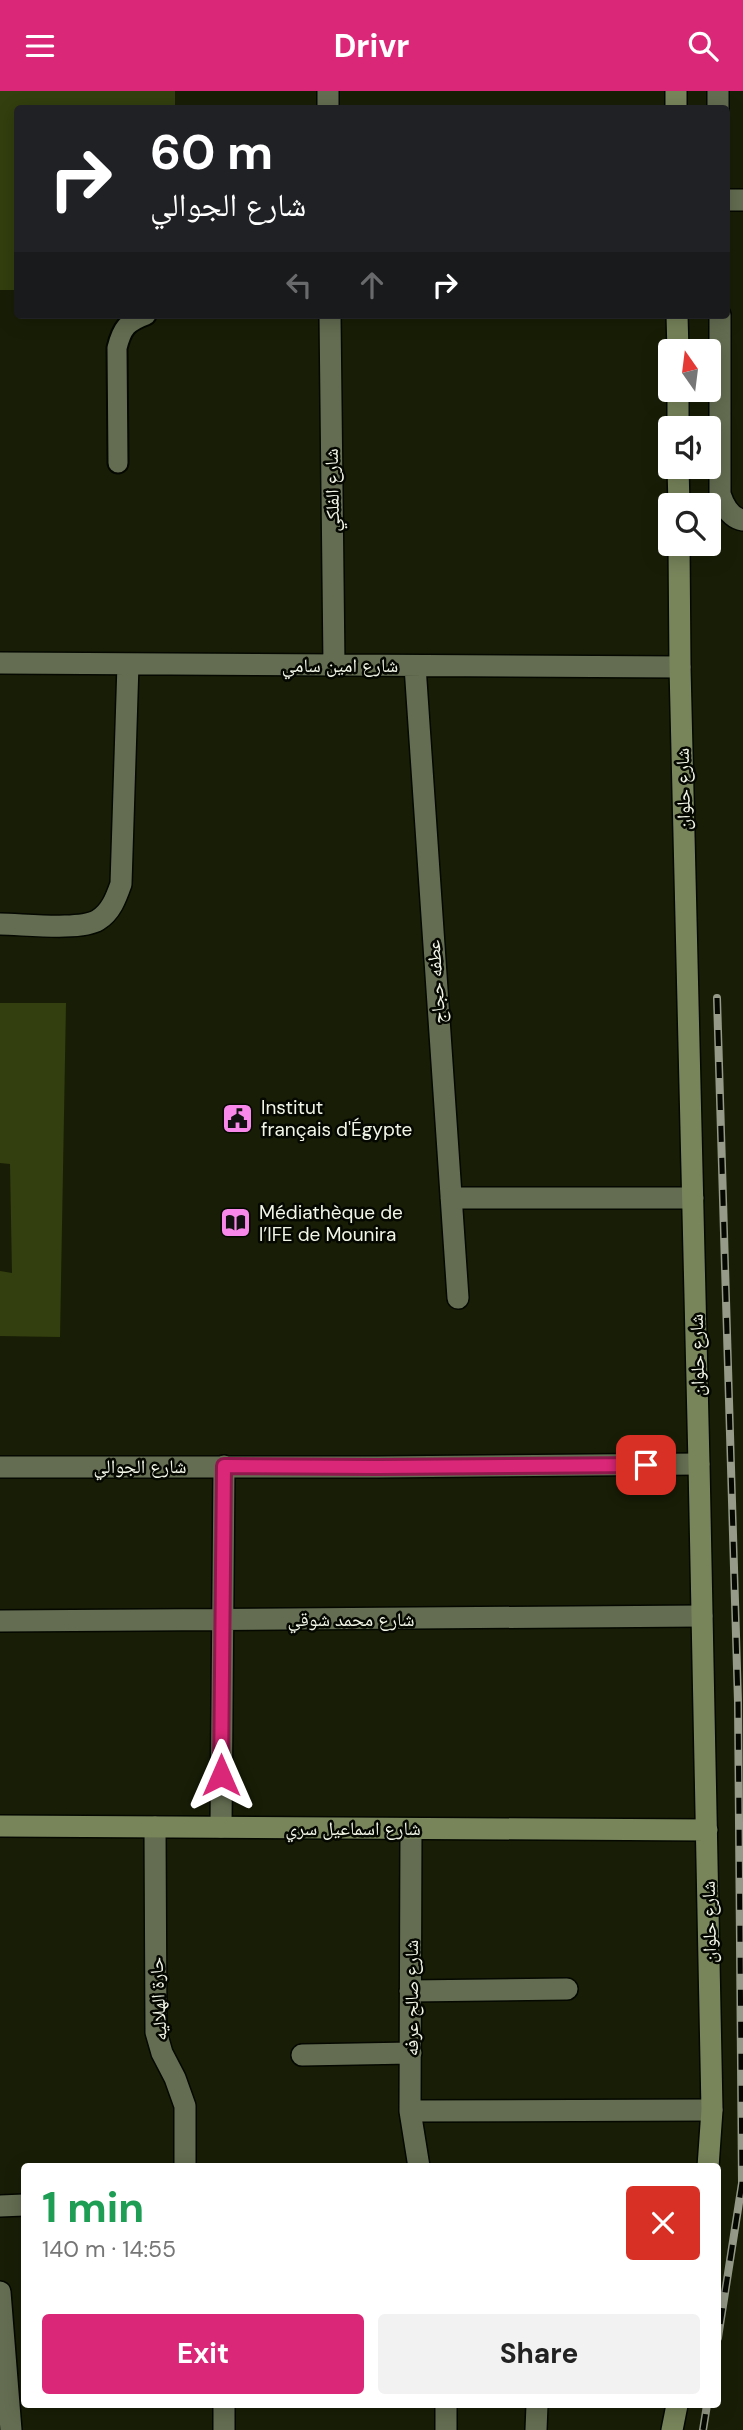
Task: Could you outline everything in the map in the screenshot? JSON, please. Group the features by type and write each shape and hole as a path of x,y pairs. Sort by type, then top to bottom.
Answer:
{"street":[{"name":"شارع الفلكي","path":"330,319 334,665"},
{"path":"677,319 678,339"},
{"path":"720,319 720,494 724,505 741,520"},
{"name":"شارع حلوان","path":"679,556 707,1830 712,2110 708,2163"},
{"name":"شارع امين سامي","path":"0,663 680,667"},
{"path":"0,924 82,926 97,921 109,910 121,884 128,664"},
{"name":"عطفه حجاج","path":"415,666 458,1298"},
{"path":"451,1198 693,1198"},
{"name":"شارع الجوالي","path":"0,1467 699,1464"},
{"path":"221,1827 224,1466"},
{"name":"شارع محمد شوقي","path":"0,1621 702,1616"},
{"name":"شارع اسماعيل سري","path":"0,1826 707,1830"},
{"name":"حارة الهلاليه","path":"155,1827 156,2032 185,2106 185,2163"},
{"name":"شارع صالح عرفه","path":"411,1829 410,2111 418,2163"},
{"path":"410,1991 567,1989"},
{"path":"302,2055 411,2053"},
{"path":"410,2111 712,2110"},
{"path":"0,2206 21,2206"},
{"path":"0,2292 10,2430"},
{"path":"224,2408 224,2430"},
{"path":"446,2408 446,2430"},
{"path":"537,2408 537,2430"},
{"path":"672,2430 676,2408"}],"lane":[{"path":"118,463 117,348 120,335 130,321 135,319"}],"green space":[{"path":"0,91 175,91 175,105 14,105 14,290 0,290"},
{"path":"0,1003 66,1003 60,1337 0,1336 0,1271 12,1273 10,1164 0,1163"}],"railway":[{"path":"717,998 738,1702 742,2183 721,2319"},
{"path":"703,2430 707,2408"}],"place":[{"name":"Institut français d'Égypte","path":"238,1118"},
{"name":"Médiathèque de l’IFE de Mounira","path":"236,1223"}],"route":[{"path":"221,1775 224,1466 646,1465"}]}
